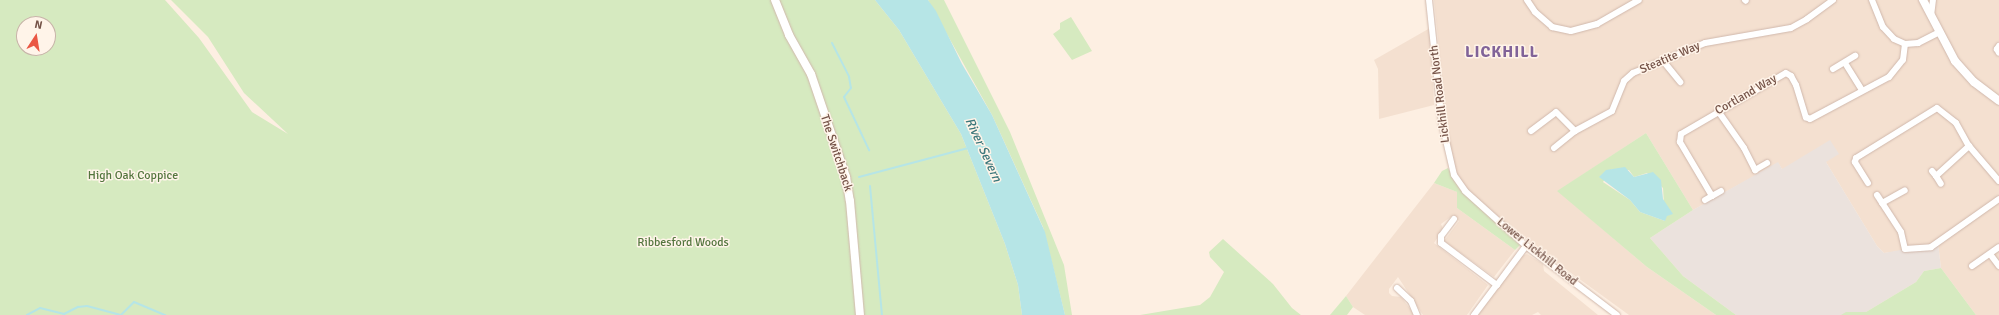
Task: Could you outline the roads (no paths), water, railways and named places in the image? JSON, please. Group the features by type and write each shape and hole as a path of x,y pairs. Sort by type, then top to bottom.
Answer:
{"main road":[{"name":"The Switchback","path":"775,0 789,35 811,74 846,177 850,201 860,315"},
{"path":"1923,0 1938,33 1964,72 1999,101"}],"street":[{"name":"Lickhill Road North","path":"1429,0 1444,131 1450,166 1461,186"},
{"path":"1527,0 1535,12 1552,27 1571,30 1597,24 1639,0"},
{"name":"Steatite Way","path":"1554,148 1574,131 1612,111 1628,76 1664,62 1705,43 1791,28 1807,20 1833,0"},
{"path":"1872,0 1887,34 1905,44 1918,44 1938,33"},
{"path":"1931,16 1933,0"},
{"name":"Cortland Way","path":"1712,196 1679,139 1681,134 1718,111 1786,73 1792,76 1806,117 1810,119 1895,72 1905,55 1905,44"},
{"path":"1999,46 1997,49 1999,53"},
{"path":"1833,69 1855,56"},
{"path":"1664,62 1680,82"},
{"path":"1845,63 1862,90"},
{"path":"1868,183 1855,162 1856,158 1880,147 1936,108 1956,123 1969,146 1999,181"},
{"path":"1718,111 1744,148 1755,170"},
{"path":"1531,131 1556,112 1574,131"},
{"path":"1941,184 1934,173 1969,146"},
{"path":"1748,174 1767,163"},
{"name":"Lower Lickhill Road","path":"1461,186 1526,246 1608,312 1617,315"},
{"path":"1882,203 1905,190"},
{"path":"1705,200 1721,191"},
{"path":"1877,195 1901,232 1905,249 1931,247 1999,199"},
{"path":"1454,219 1441,236 1441,243 1497,285"},
{"path":"1474,315 1526,246"},
{"path":"1972,266 1999,247"},
{"path":"1990,254 1999,266"},
{"path":"1397,288 1411,301 1417,315"}],"water":[{"name":"River Severn","path":"875,0 928,0 936,11 962,64 992,115 1045,232 1065,315 1022,315 1018,285 1005,244 961,134 899,30"},
{"path":"1625,167 1634,177 1653,172 1661,180 1663,199 1673,214 1667,216 1665,221 1640,212 1630,200 1599,177 1606,170"}],"waterway":[{"path":"832,43 849,77 851,88 844,97 869,150"},
{"name":"River Severn","path":"859,177 968,148"},
{"path":"870,186 882,315"},
{"path":"27,315 40,308 64,314 78,307 87,306 121,315 134,302 165,315"}],"district":[{"name":"LICKHILL","path":"1502,52"}],"park label":[{"name":"High Oak Coppice","path":"133,176"},
{"name":"Ribbesford Woods","path":"683,243"}]}
